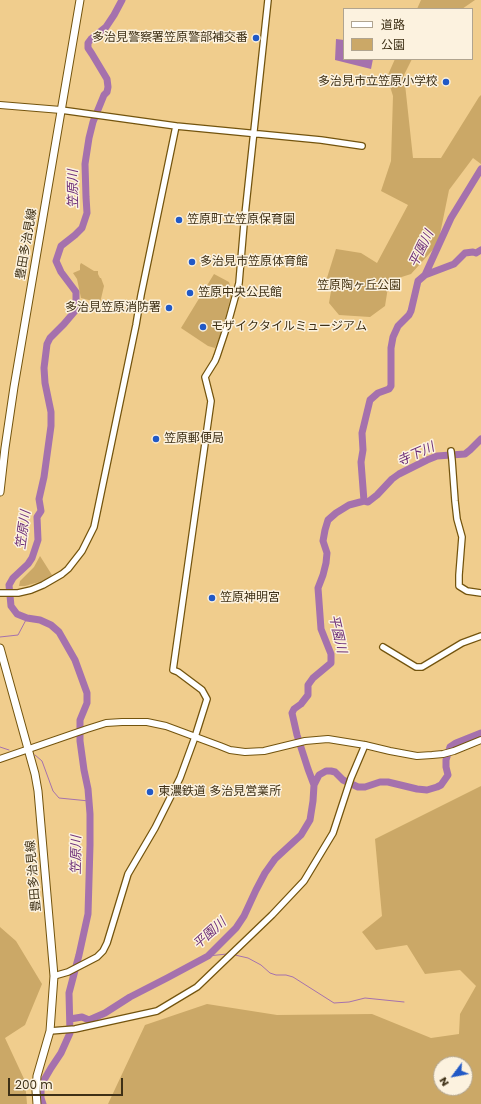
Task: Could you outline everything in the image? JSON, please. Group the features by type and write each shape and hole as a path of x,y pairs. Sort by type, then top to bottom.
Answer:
{"main road":[{"name":"豊田多治見線","path":"0,490 14,387 80,0"},
{"path":"0,105 61,110"},
{"name":"豊田多治見線","path":"0,648 35,774 38,791 54,976 50,1031 37,1076 37,1104"},
{"path":"0,760 73,733 106,723 122,722 147,722 166,726 230,750 245,752 264,751 305,741 328,739 365,744 390,752 417,756 443,754 481,740"}],"street":[{"path":"54,976 68,972 97,957 108,943 128,874 155,828 180,778 207,699 202,690 173,670 211,401 205,377 217,356 239,283 268,0"},
{"path":"61,110 176,126 254,133 362,146"},
{"path":"2,593 18,593 43,585 62,574 68,569 82,551 94,527 176,126"},
{"path":"450,451 456,513 462,537 459,586 467,591 481,593"},
{"path":"383,646 416,667 422,667 462,643 481,636"},
{"path":"50,1031 75,1029 157,1011 197,987 272,915 304,881 333,833 351,778 365,744"}],"green space":[{"path":"421,0 475,0 463,8 417,8"},
{"name":"笠原陶ヶ丘公園","path":"395,60 412,60 404,75 413,158 441,158 481,95 481,164 473,158 449,190 438,244 411,274 389,281 385,306 370,317 339,315 329,303 331,291 326,281 336,249 361,253 377,263 408,205 381,191 391,161 393,96 387,77"},
{"path":"81,263 94,271 98,271 104,286 100,303 81,298 77,279 73,273 80,270"},
{"path":"214,274 229,282 232,292 222,331 215,348 208,346 181,328"},
{"path":"40,556 52,575 43,581 25,586 19,586 20,581 34,567"},
{"path":"481,786 481,1104 108,1104 145,1025 207,1004 277,1015 372,1014 431,1038 459,1034 460,1014 476,986 460,970 425,974 407,945 376,950 362,932 382,916 375,839"},
{"path":"0,927 16,941 42,984 25,1025 5,1038 25,1081 27,1104 0,1104"}],"shaded area":[{"path":"336,39 343,40 343,60 373,60 371,69 335,60"}],"waterway":[{"name":"笠原川","path":"43,1104 41,1098 41,1088 44,1080 61,1053 70,1033 69,993 88,914 90,814 88,789 80,741 80,720 87,703 87,693 75,660 59,632 51,625 40,620 27,618 17,614 11,606 9,585 13,578 28,564 32,558 38,540 37,517 41,511 39,499 44,477 51,426 51,412 45,383 44,368 47,344 50,338 75,311 76,302 76,292 61,272 56,261 61,246 82,228 87,213 85,164 89,138 93,122 108,87 107,79 88,48 88,43 106,27 122,0"},
{"name":"平園川","path":"364,501 361,462 363,450 362,433 370,400 378,393 389,389 391,386 391,348 393,337 398,326 409,315 418,281 425,275 451,218 481,169"},
{"path":"425,275 454,264 465,253 476,253 481,250"},
{"name":"平園川","path":"70,1019 82,1017 89,1020 105,1013 130,997 208,956 236,928 244,916 265,873 275,859 301,835 310,820 314,785 297,735 292,713 308,695 308,685 313,678 331,663 331,654 321,629 318,588 326,563 327,553 323,541 328,520 349,505 364,501 368,502 399,474 437,456 465,454 481,439"},
{"path":"0,637 18,635 27,618"},
{"path":"314,785 319,775 326,771 331,771 335,772 343,780 358,787 365,787 380,782 388,782 427,790 437,787 441,785 448,775 446,760 450,747 481,733"},
{"path":"0,747 9,750"},
{"path":"35,755 42,761 53,791 59,798 89,801"},
{"path":"208,956 227,954"},
{"path":"235,955 248,958 261,965 270,973 293,977 334,1003 349,1002 365,998 404,1002"}],"place":[{"name":"多治見警察署笠原警部補交番","path":"256,38"},
{"name":"多治見市立笠原小学校","path":"446,82"},
{"name":"笠原町立笠原保育園","path":"179,220"},
{"name":"多治見市笠原体育館","path":"192,262"},
{"name":"笠原中央公民館","path":"190,293"},
{"name":"多治見笠原消防署","path":"169,308"},
{"name":"モザイクタイルミュージアム","path":"203,327"},
{"name":"笠原郵便局","path":"156,439"},
{"name":"笠原神明宮","path":"212,598"},
{"name":"東濃鉄道 多治見営業所","path":"150,792"}],"water label":[{"name":"寺下川","path":"416,455"}]}
